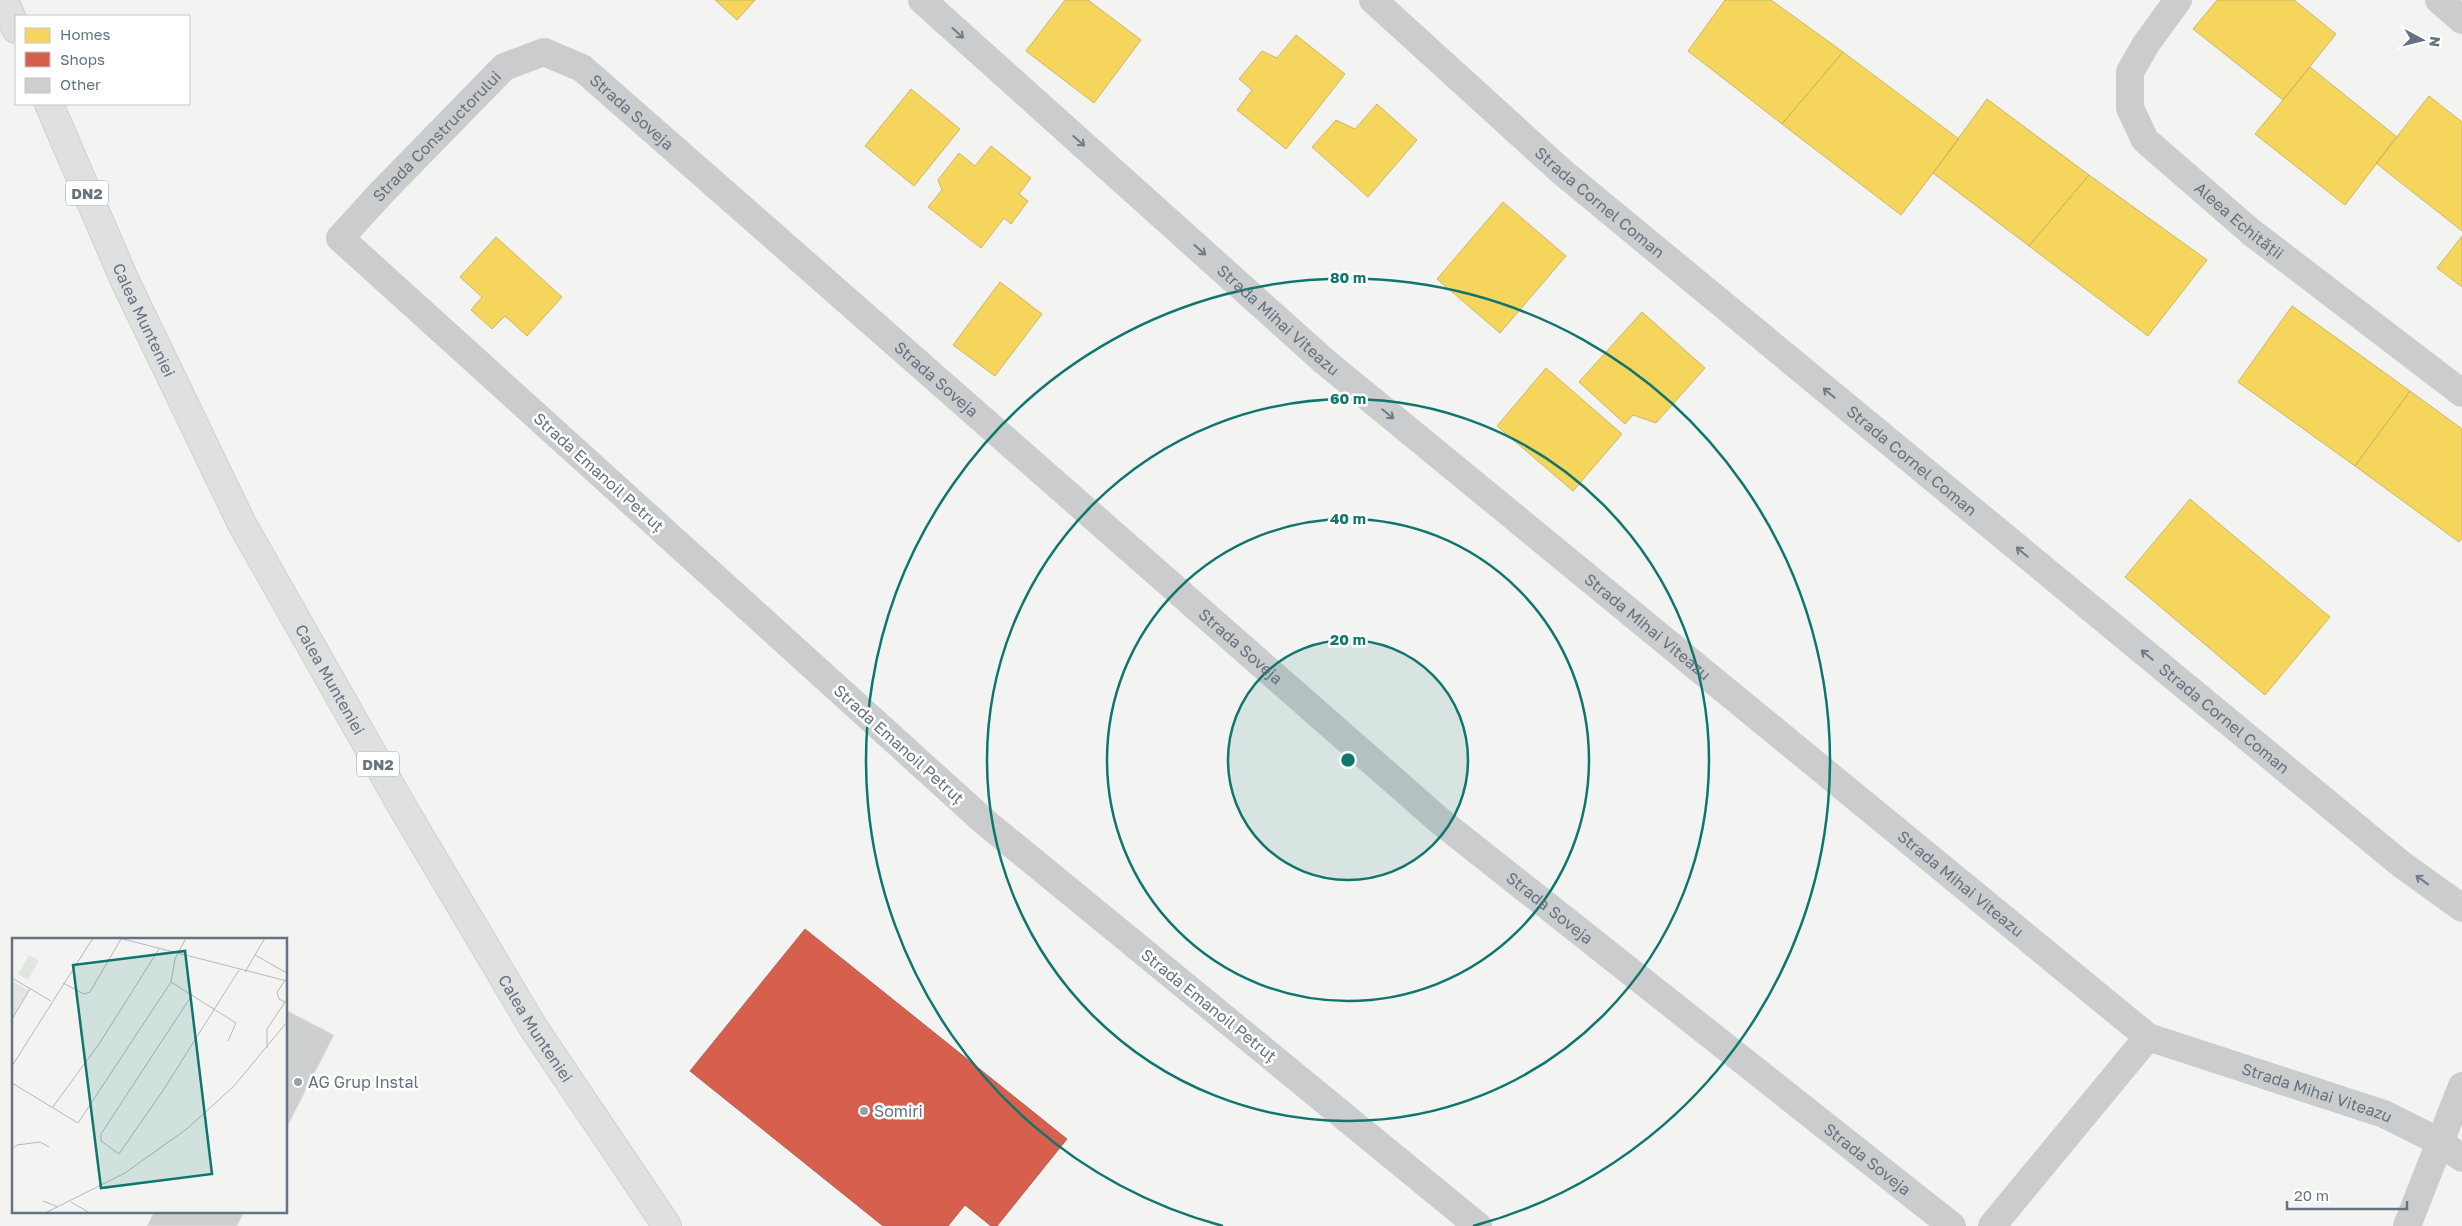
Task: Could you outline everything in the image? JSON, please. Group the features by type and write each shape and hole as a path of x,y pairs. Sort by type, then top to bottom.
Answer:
{"main road":[{"path":"4,0 15,27"},
{"name":"Calea Munteniei","path":"49,105 126,282 242,524 403,808 533,1028 667,1226"}],"street":[{"name":"Strada Mihai Viteazu","path":"922,0 1324,361 2148,1037 2384,1114 2440,1142 2462,1158"},
{"name":"Strada Cornel Coman","path":"1373,0 1568,177 2401,864 2462,908"},
{"name":"Aleea Echității","path":"2178,0 2146,44 2130,72 2130,108 2145,140 2251,232 2462,393"},
{"path":"2439,0 2462,20"},
{"name":"Strada Constructorului","path":"340,238 504,67 544,52"},
{"name":"Strada Soveja","path":"544,52 582,68 1440,821 1952,1226"},
{"name":"Strada Emanoil Petruț","path":"340,238 985,822 1478,1226"},
{"path":"1992,1226 2148,1037"},
{"path":"2407,1226 2462,1086"}],"building: Homes":[{"path":"715,0 755,0 737,20"},
{"path":"1065,0 1088,0 1141,40 1094,103 1026,51"},
{"path":"1725,0 1771,0 1843,52 1782,124 1688,51"},
{"path":"2217,0 2294,0 2336,34 2283,100 2193,29"},
{"path":"1296,35 1345,74 1286,149 1237,110 1252,90 1239,79 1262,51 1277,58"},
{"path":"1843,52 1959,139 1901,215 1782,124"},
{"path":"2310,67 2397,137 2345,205 2255,134"},
{"path":"911,89 960,129 914,186 865,146"},
{"path":"2429,96 2462,122 2462,231 2376,163"},
{"path":"1987,99 2089,175 2029,246 1933,173"},
{"path":"1377,104 1417,140 1368,197 1312,147 1336,120 1355,129"},
{"path":"991,146 1031,178 1019,194 1028,201 1011,224 1004,218 981,248 928,207 942,190 938,180 959,153 975,166"},
{"path":"2089,175 2207,260 2148,336 2029,246"},
{"path":"1503,202 1566,256 1500,333 1437,279"},
{"path":"2462,236 2462,287 2437,268"},
{"path":"496,237 562,297 527,336 505,316 492,329 471,310 482,297 460,277"},
{"path":"1000,282 1042,314 995,376 953,345"},
{"path":"2292,306 2410,391 2355,466 2238,382"},
{"path":"1642,312 1705,368 1656,423 1633,415 1625,424 1579,382"},
{"path":"1546,368 1622,434 1573,491 1497,426"},
{"path":"2410,391 2462,429 2462,538 2459,542 2355,466"},
{"path":"2190,499 2330,617 2265,695 2125,577"}],"building: Shops":[{"path":"805,929 1067,1139 997,1226 991,1226 965,1205 948,1226 883,1226 690,1071"}],"building: Other":[{"name":"AG Grup Instal","path":"288,1011 334,1035 288,1125"},
{"path":"153,1214 243,1214 237,1226 147,1226"}],"place":[{"name":"AG Grup Instal","path":"298,1082"},
{"name":"Somiri","path":"864,1111"}]}
